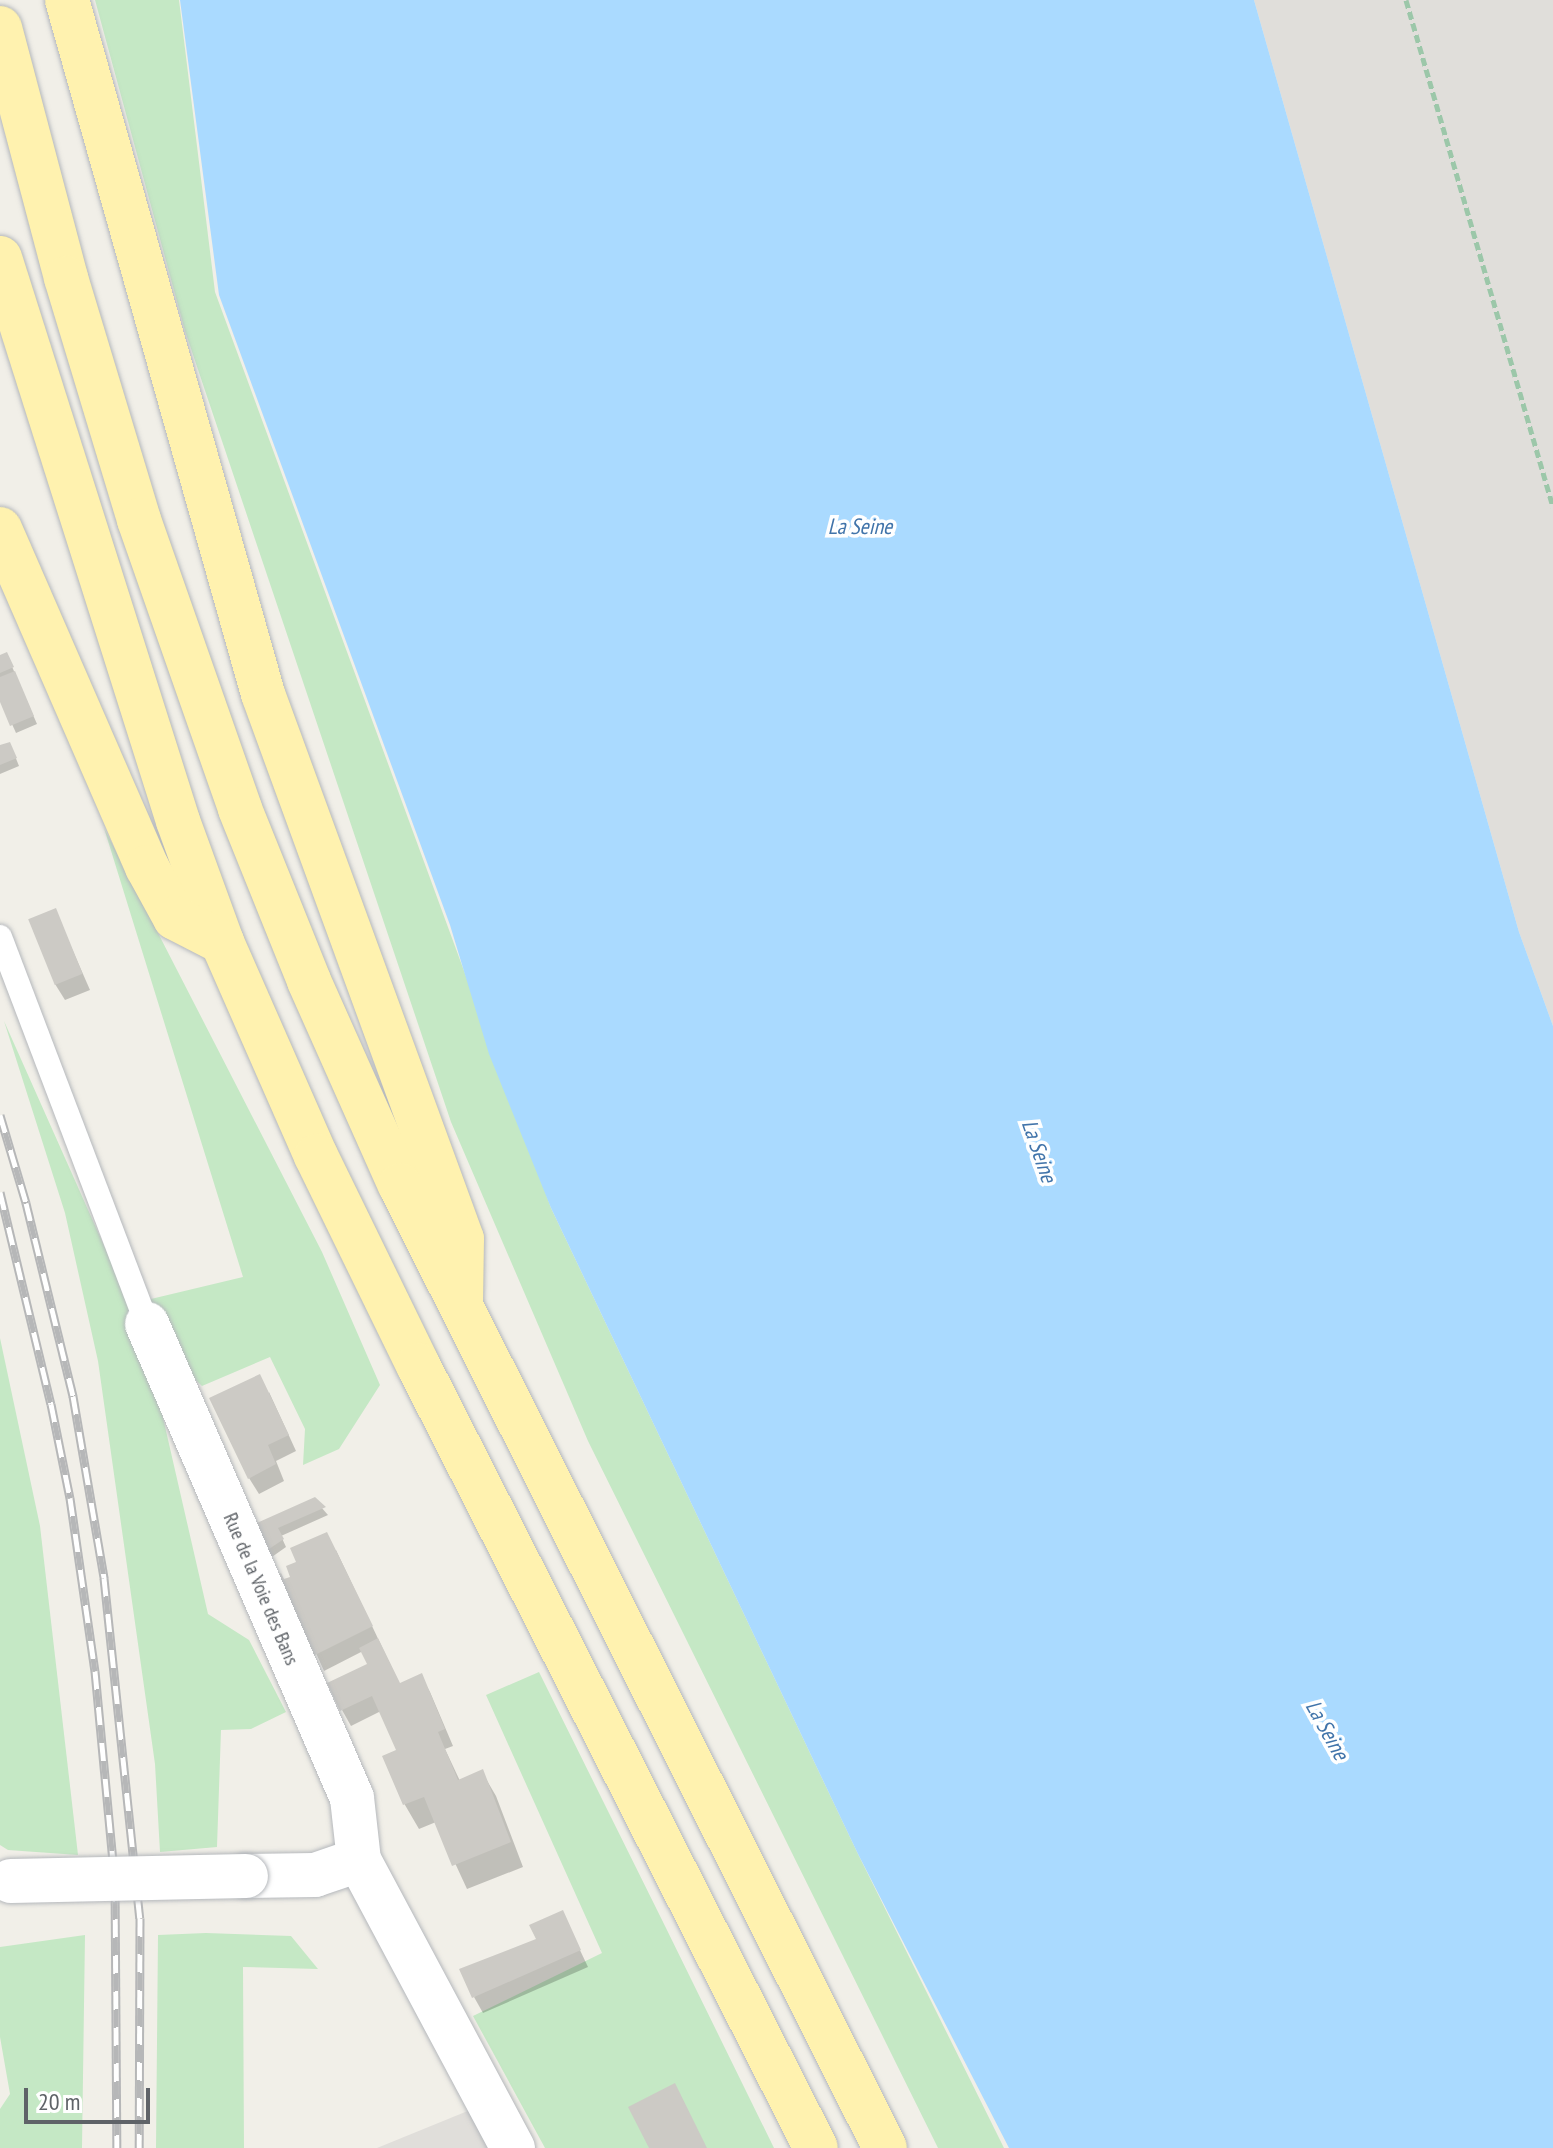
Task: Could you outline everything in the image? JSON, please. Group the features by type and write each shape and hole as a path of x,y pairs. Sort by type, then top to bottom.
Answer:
{"main road":[{"path":"67,0 263,694 462,1239 460,1307"},
{"path":"0,28 66,278 139,520 240,809 309,981 400,1185 460,1307 885,2148"},
{"path":"0,258 178,821 222,942 316,1156 418,1365 816,2148"},
{"path":"0,529 147,867 175,918 222,942"}],"street":[{"name":"Rue de la Voie des Bans","path":"147,1324 352,1798 359,1860 513,2148"},
{"path":"6,1881 315,1875 359,1860"}],"lane":[{"path":"0,937 147,1324"}],"path":[{"path":"1406,0 1553,507"}],"shaded area":[{"path":"1254,0 1553,0 1553,1026 1519,932"},
{"path":"475,2108 495,2148 377,2148"}],"green space":[{"path":"95,0 179,0 215,292 551,1208 858,1854 1004,2148 938,2148 588,1441 451,1122 185,331"},
{"path":"104,828 322,1252 380,1385 339,1449 303,1465 305,1429 270,1357 202,1386 178,1363 150,1361 208,1614 249,1640 286,1712 251,1729 221,1730 217,1847 160,1852 155,1764 98,1361 65,1213 4,1021 130,1304 243,1277"},
{"path":"0,1338 40,1526 78,1855 8,1850 0,1845"},
{"path":"539,1672 774,2148 545,2148 473,2016 602,1953 486,1695"},
{"path":"85,1935 82,2148 0,2148 0,2109 10,2094 0,2037 0,1947"},
{"path":"158,1935 291,1936 318,1969 243,1967 244,2148 156,2148"}],"water":[{"name":"La Seine","path":"180,0 1254,0 1519,932 1553,1026 1553,2148 1009,2148 858,1854 551,1208 489,1054 450,925 219,295"}],"building":[{"path":"7,652 14,667 0,673 0,655"},
{"path":"15,671 34,716 10,726 0,702 0,677"},
{"path":"10,742 17,758 0,765 0,745"},
{"path":"56,908 83,974 55,985 28,919"},
{"path":"260,1374 289,1435 268,1445 276,1464 248,1479 209,1398"},
{"path":"315,1497 326,1507 278,1528 284,1539 263,1553 250,1526"},
{"path":"327,1532 373,1626 313,1656 275,1577 281,1573 284,1579 290,1577 286,1566 296,1562 290,1548"},
{"path":"378,1638 400,1683 422,1673 445,1729 438,1732 458,1780 483,1769 511,1842 452,1866 424,1797 403,1805 382,1756 396,1750 372,1696 340,1711 327,1683 367,1664 359,1648"},
{"path":"563,1910 581,1950 472,1998 459,1969 536,1939 529,1925"},
{"path":"675,2083 707,2148 649,2148 628,2107"}],"railway":[{"path":"0,1115 26,1203 73,1396 104,1578 140,1918 139,2148"},
{"path":"0,1192 51,1404 70,1498 95,1671 115,1883 117,2148"}]}
